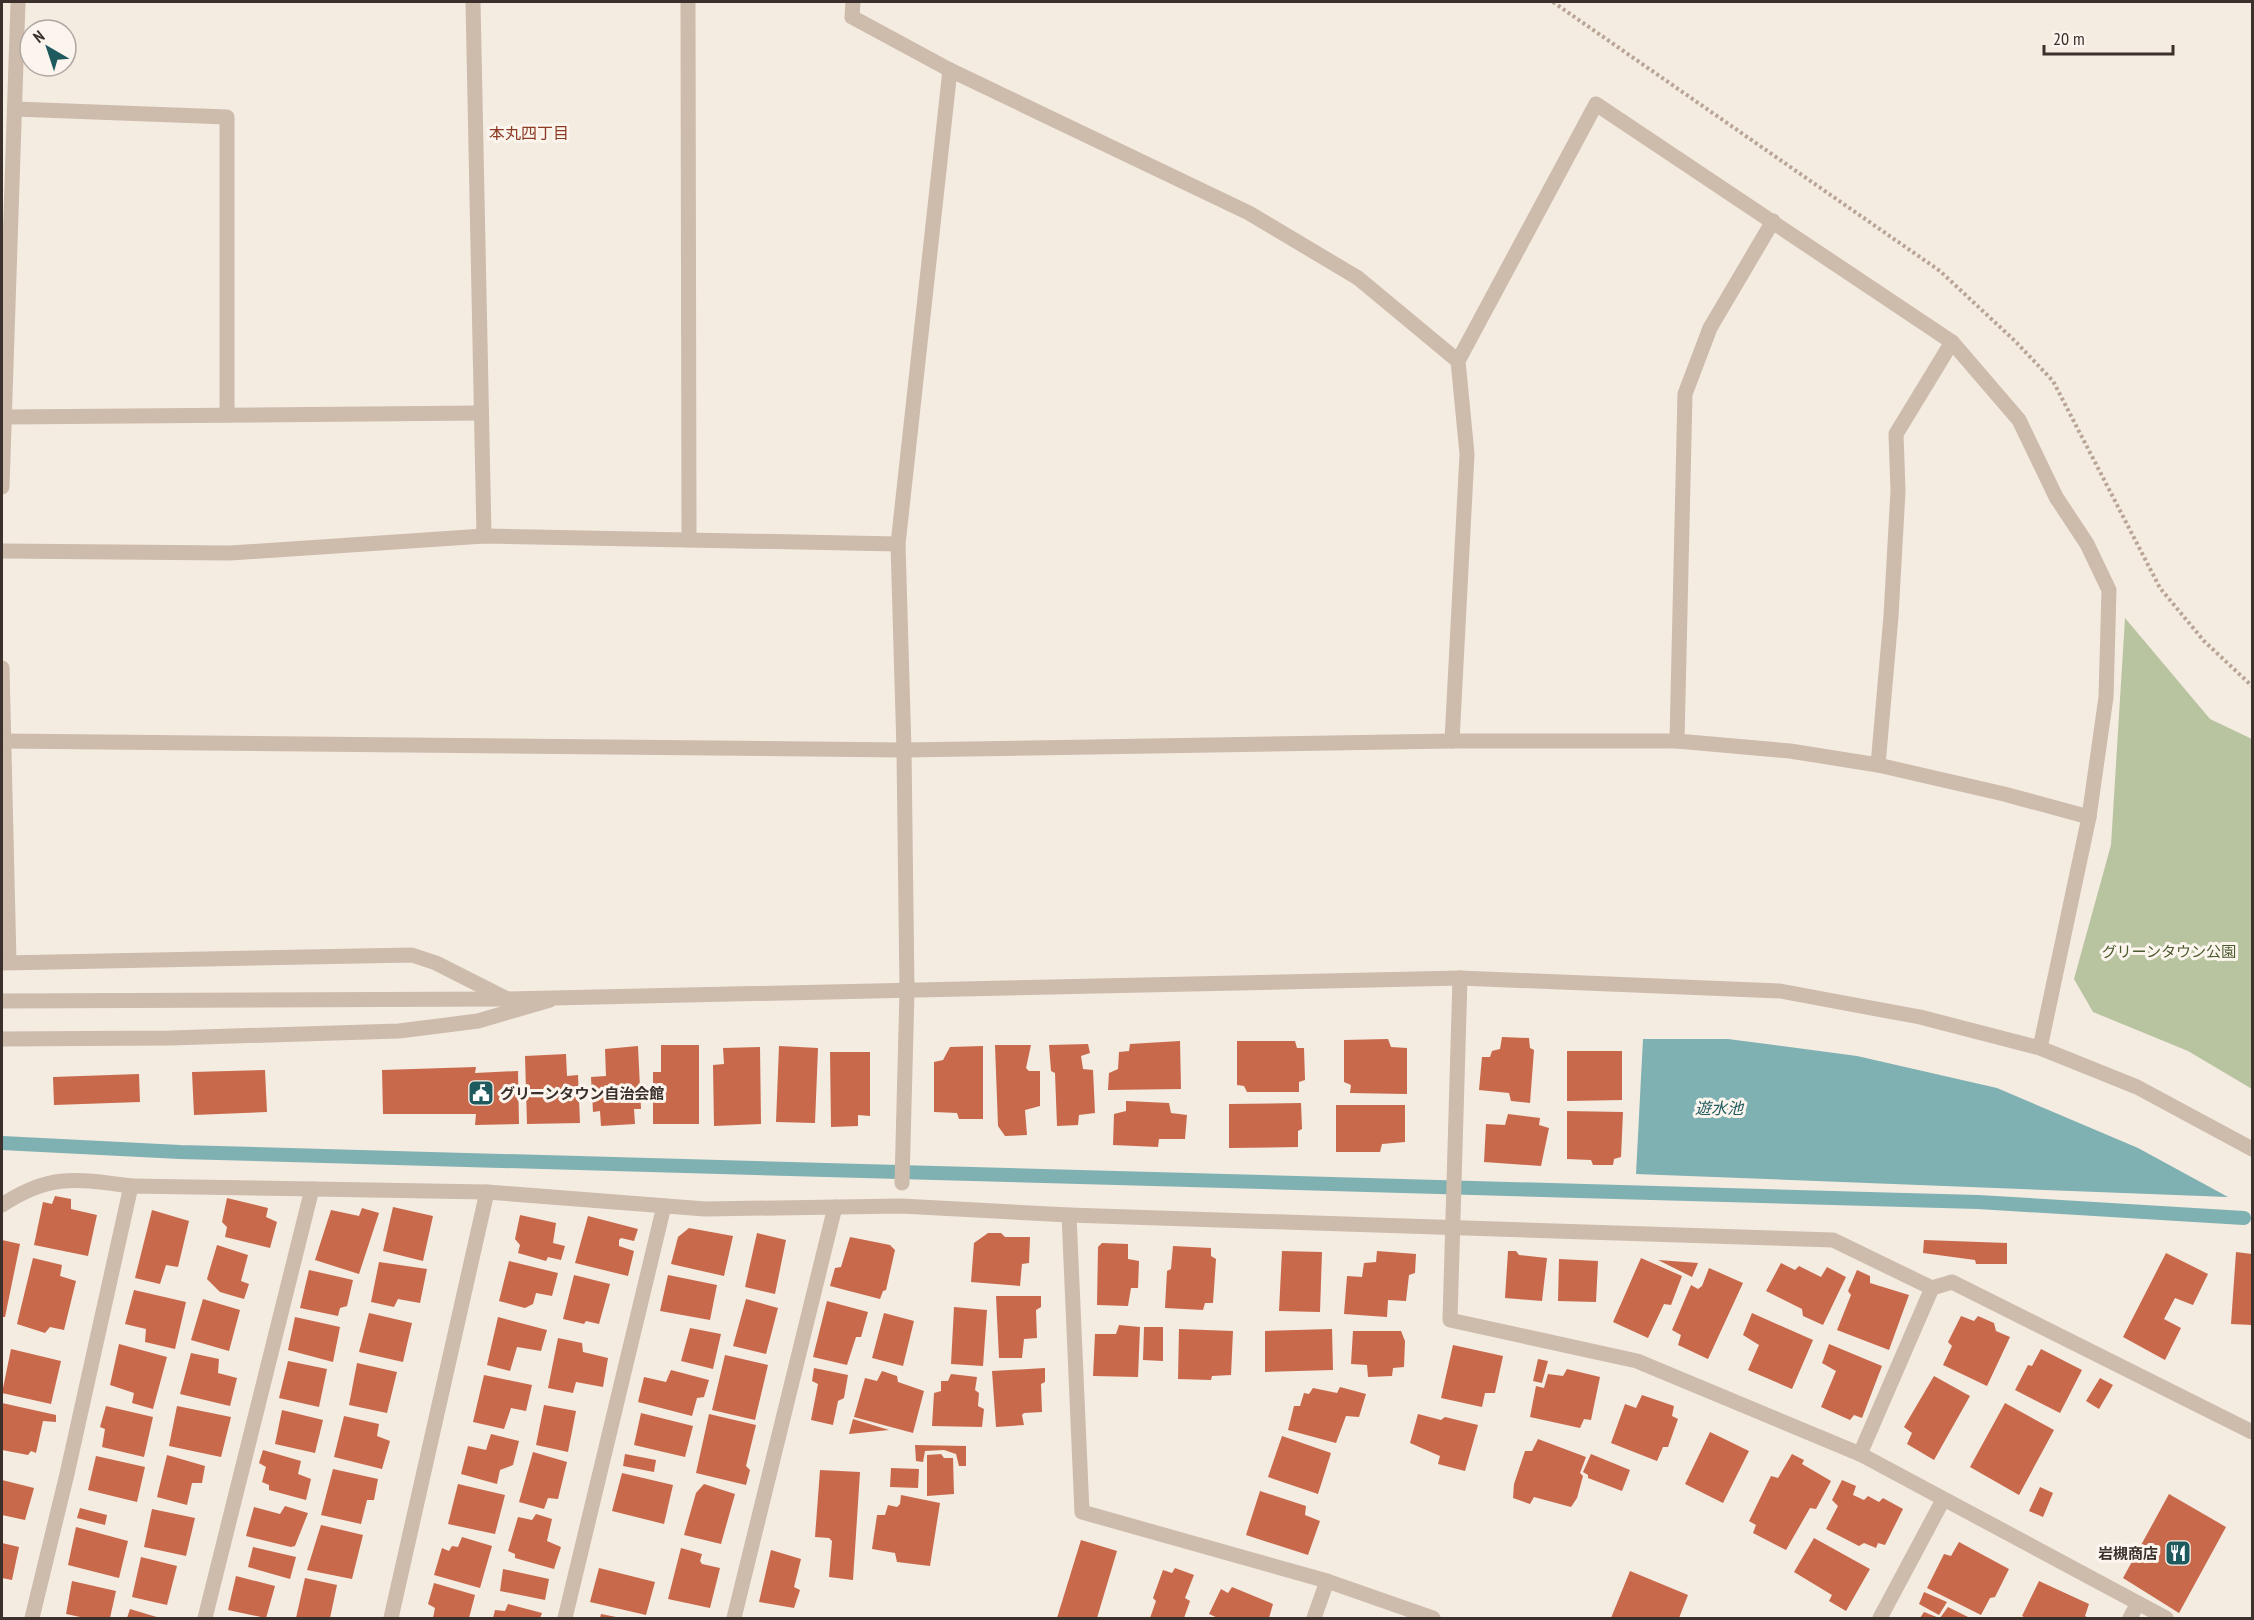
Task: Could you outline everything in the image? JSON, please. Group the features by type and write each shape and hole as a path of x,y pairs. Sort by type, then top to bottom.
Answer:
{"street":[{"path":"2,487 18,2"},
{"path":"473,2 484,536"},
{"path":"688,2 688,540"},
{"path":"853,2 852,17 950,70 1249,213 1358,278 1458,361"},
{"path":"902,1183 907,991 904,750 898,544 950,70"},
{"path":"1452,741 1467,454 1458,361 1596,104 1952,342 2019,420 2056,497 2087,544 2109,590 2106,697 2090,817 2040,1048"},
{"path":"15,109 227,117 227,415"},
{"path":"1677,741 1685,394 1710,328 1773,221"},
{"path":"1878,765 1898,503 1896,434 1952,342"},
{"path":"4,417 481,413"},
{"path":"2,551 230,553 484,536 898,544"},
{"path":"2,668 5,962 412,955 436,963 507,999"},
{"path":"2,740 904,750 1452,741 1677,741 1790,751 1878,765 2004,794 2090,817"},
{"path":"1460,978 1450,1320 1637,1361 1860,1454 2166,1618"},
{"path":"2,1001 507,999 1460,978 1780,991 1920,1017 2040,1048 2137,1087 2253,1149"},
{"path":"2,1039 170,1038 399,1031 478,1021 561,997"},
{"path":"2,1204 27,1188 72,1178 131,1186 487,1192 705,1209 901,1206 1069,1215 1833,1240 1932,1288 1952,1282 2253,1432"},
{"path":"32,1618 67,1474 131,1186"},
{"path":"205,1618 312,1189"},
{"path":"391,1618 487,1192"},
{"path":"565,1618 664,1206"},
{"path":"734,1618 835,1207"},
{"path":"1069,1215 1082,1512 1327,1581 1433,1618"},
{"path":"1860,1454 1932,1288"},
{"path":"1880,1618 1943,1500"},
{"path":"1314,1618 1327,1581"},
{"path":"2130,1618 2138,1603"}],"green space":[{"name":"グリーンタウン公園","path":"2125,618 2210,719 2252,739 2252,1089 2188,1051 2093,1012 2074,979 2111,845"}],"water":[{"name":"遊水池","path":"1643,1039 1728,1039 1857,1056 1997,1088 2138,1148 2228,1197 1636,1174"}],"building":[{"path":"1502,1037 1529,1038 1530,1048 1534,1050 1530,1103 1511,1101 1509,1093 1479,1090 1482,1057 1490,1057 1492,1051 1500,1049"},
{"path":"1388,1039 1391,1047 1407,1048 1407,1094 1350,1093 1351,1085 1344,1082 1344,1040"},
{"path":"1180,1041 1181,1089 1108,1090 1109,1073 1118,1069 1119,1052 1129,1051 1130,1044"},
{"path":"1237,1041 1295,1041 1297,1048 1304,1048 1305,1080 1299,1082 1299,1092 1247,1092 1244,1086 1237,1085"},
{"path":"1088,1044 1090,1053 1081,1056 1083,1069 1093,1070 1095,1113 1079,1115 1078,1125 1057,1126 1055,1073 1051,1071 1049,1045"},
{"path":"661,1045 699,1045 699,1124 653,1124 653,1072 661,1072"},
{"path":"995,1045 1031,1045 1026,1068 1029,1071 1040,1071 1040,1106 1025,1110 1027,1135 1005,1136 998,1126"},
{"path":"638,1046 641,1109 634,1109 635,1124 601,1126 600,1111 593,1112 591,1077 606,1076 605,1049"},
{"path":"779,1046 818,1048 815,1123 776,1122"},
{"path":"983,1046 983,1119 959,1119 957,1113 934,1112 934,1062 943,1060 950,1047"},
{"path":"760,1047 761,1124 714,1126 713,1065 724,1064 723,1048"},
{"path":"1567,1051 1622,1051 1622,1100 1567,1101"},
{"path":"830,1052 870,1052 870,1116 858,1115 858,1126 831,1127"},
{"path":"566,1054 567,1076 578,1075 580,1123 527,1124 525,1056"},
{"path":"476,1067 475,1073 518,1071 519,1124 475,1125 476,1114 383,1114 382,1070"},
{"path":"265,1070 267,1112 194,1115 192,1072"},
{"path":"139,1074 140,1102 54,1105 53,1077"},
{"path":"1126,1101 1169,1103 1171,1113 1187,1115 1185,1139 1159,1139 1158,1147 1113,1145 1114,1114 1126,1111"},
{"path":"1301,1103 1302,1129 1298,1131 1298,1147 1229,1148 1229,1104"},
{"path":"1336,1105 1405,1105 1405,1142 1382,1144 1380,1152 1336,1152"},
{"path":"1567,1111 1623,1112 1621,1157 1614,1159 1613,1165 1593,1165 1591,1160 1567,1159"},
{"path":"1508,1114 1540,1118 1539,1125 1549,1128 1541,1166 1484,1162 1486,1124 1505,1125"},
{"path":"55,1196 71,1199 71,1209 97,1215 88,1256 34,1245 43,1202 52,1204"},
{"path":"227,1198 268,1208 266,1217 277,1222 270,1248 225,1237 227,1227 222,1222"},
{"path":"393,1207 433,1216 423,1261 383,1251"},
{"path":"362,1208 379,1213 359,1274 315,1260 331,1210 359,1216"},
{"path":"152,1210 189,1221 178,1267 166,1265 160,1284 135,1278"},
{"path":"520,1215 556,1223 553,1243 565,1246 561,1260 548,1257 546,1261 518,1253 520,1245 515,1239"},
{"path":"588,1216 638,1229 634,1241 621,1238 619,1240 619,1246 634,1251 628,1276 575,1263"},
{"path":"689,1228 733,1236 724,1276 671,1264 678,1237"},
{"path":"757,1233 786,1240 775,1294 745,1287"},
{"path":"988,1233 1001,1233 1005,1237 1030,1237 1029,1263 1022,1264 1020,1286 971,1282 974,1243"},
{"path":"850,1237 890,1245 895,1250 886,1290 883,1291 880,1299 830,1286 835,1268 841,1267"},
{"path":"2,1240 20,1244 5,1317 2,1317"},
{"path":"1924,1240 2007,1243 2007,1264 1976,1264 1975,1260 1923,1253"},
{"path":"1102,1243 1128,1244 1128,1259 1139,1261 1138,1288 1131,1288 1128,1306 1097,1305 1098,1247"},
{"path":"217,1245 248,1255 241,1281 249,1284 244,1299 220,1292 207,1279"},
{"path":"1173,1246 1211,1248 1211,1256 1216,1259 1213,1303 1205,1303 1203,1310 1165,1308 1167,1271 1171,1269"},
{"path":"1282,1251 1322,1252 1320,1312 1279,1311"},
{"path":"1377,1251 1416,1254 1415,1273 1409,1275 1406,1301 1388,1300 1387,1317 1344,1314 1347,1276 1362,1277 1364,1263 1376,1262"},
{"path":"1508,1251 1516,1251 1519,1255 1547,1258 1542,1301 1505,1298"},
{"path":"2236,1252 2252,1254 2252,1325 2231,1324"},
{"path":"2166,1253 2208,1274 2193,1305 2175,1298 2164,1319 2181,1328 2165,1360 2123,1337"},
{"path":"33,1258 62,1265 60,1276 76,1281 64,1330 50,1327 45,1333 17,1324"},
{"path":"1641,1258 1682,1276 1671,1305 1664,1304 1648,1338 1613,1322"},
{"path":"1559,1259 1598,1261 1596,1302 1558,1301"},
{"path":"1658,1260 1698,1263 1692,1277"},
{"path":"509,1261 558,1273 552,1296 536,1293 533,1304 525,1308 499,1301"},
{"path":"379,1262 427,1269 420,1303 398,1299 394,1307 371,1302"},
{"path":"1781,1263 1795,1270 1799,1266 1821,1277 1827,1267 1846,1277 1823,1325 1803,1316 1802,1309 1766,1291"},
{"path":"1709,1268 1743,1283 1708,1359 1678,1345 1681,1335 1672,1330 1691,1285 1698,1289 1702,1286"},
{"path":"309,1270 353,1280 347,1306 340,1308 338,1316 300,1308"},
{"path":"1857,1270 1870,1276 1870,1283 1909,1295 1889,1350 1837,1330 1851,1295 1848,1291"},
{"path":"574,1275 610,1284 599,1324 586,1321 584,1324 563,1319"},
{"path":"668,1275 717,1285 710,1320 660,1311"},
{"path":"134,1290 186,1302 175,1349 145,1342 146,1329 125,1324"},
{"path":"996,1296 1041,1296 1041,1307 1036,1310 1037,1338 1024,1339 1022,1358 999,1358"},
{"path":"203,1299 240,1310 229,1351 191,1340"},
{"path":"746,1299 778,1308 766,1354 733,1346"},
{"path":"827,1301 868,1312 861,1337 856,1337 847,1365 813,1357"},
{"path":"954,1307 987,1310 983,1366 951,1364"},
{"path":"369,1313 412,1323 403,1362 359,1352"},
{"path":"884,1313 914,1321 903,1366 872,1358"},
{"path":"1752,1313 1813,1340 1792,1389 1748,1370 1759,1345 1743,1335"},
{"path":"1961,1316 1974,1321 1978,1316 1994,1323 1996,1331 2010,1337 1987,1386 1943,1365 1952,1346 1948,1342"},
{"path":"295,1317 340,1327 333,1362 288,1350"},
{"path":"498,1317 547,1330 541,1351 517,1347 510,1371 487,1365"},
{"path":"1119,1325 1140,1327 1138,1377 1093,1376 1095,1334 1116,1334"},
{"path":"1144,1327 1163,1327 1163,1361 1143,1360"},
{"path":"690,1328 721,1334 713,1369 681,1361"},
{"path":"1179,1329 1233,1331 1231,1375 1212,1376 1211,1380 1178,1379"},
{"path":"1332,1329 1333,1370 1265,1372 1265,1331"},
{"path":"1353,1331 1401,1331 1405,1341 1404,1367 1393,1368 1392,1376 1368,1377 1367,1365 1351,1364"},
{"path":"558,1338 582,1343 583,1352 608,1358 603,1387 576,1382 573,1393 548,1388"},
{"path":"119,1344 167,1357 153,1409 132,1403 134,1393 110,1385"},
{"path":"1829,1344 1882,1366 1862,1418 1854,1415 1850,1420 1821,1407 1836,1371 1822,1363"},
{"path":"1453,1345 1503,1356 1495,1393 1485,1393 1482,1407 1441,1398"},
{"path":"11,1349 61,1361 51,1404 2,1393"},
{"path":"2041,1349 2082,1370 2060,1413 2015,1390 2028,1365 2032,1366"},
{"path":"191,1353 219,1359 218,1373 237,1378 230,1406 180,1394"},
{"path":"725,1355 768,1365 755,1420 712,1410"},
{"path":"1538,1359 1548,1361 1542,1383 1533,1381"},
{"path":"288,1361 327,1369 319,1407 279,1398"},
{"path":"357,1363 397,1372 387,1413 349,1405"},
{"path":"814,1368 848,1375 844,1398 838,1401 833,1425 811,1420 818,1384 812,1381"},
{"path":"1045,1368 1045,1382 1041,1384 1042,1412 1024,1413 1022,1415 1024,1425 996,1427 992,1371"},
{"path":"1567,1369 1600,1377 1591,1420 1584,1419 1580,1428 1530,1417 1536,1386 1544,1388 1548,1374 1563,1376"},
{"path":"671,1370 709,1380 704,1397 697,1398 692,1416 638,1402 644,1377 666,1382"},
{"path":"882,1371 897,1376 898,1382 924,1391 913,1433 854,1417 865,1378 877,1381"},
{"path":"951,1374 977,1377 975,1390 979,1393 978,1406 984,1409 982,1427 932,1426 934,1393 941,1391 941,1381 948,1381"},
{"path":"484,1375 532,1385 526,1411 511,1408 504,1429 473,1422"},
{"path":"1934,1376 1970,1396 1934,1460 1907,1444 1912,1433 1904,1427"},
{"path":"2100,1378 2113,1385 2099,1409 2086,1401"},
{"path":"1340,1387 1366,1394 1359,1417 1346,1416 1336,1443 1288,1430 1294,1406 1300,1406 1304,1393 1309,1394 1313,1388 1337,1393"},
{"path":"1642,1395 1674,1406 1672,1416 1678,1419 1668,1447 1663,1447 1657,1461 1611,1443 1625,1404 1636,1408"},
{"path":"2,1403 56,1415 56,1422 43,1421 36,1453 31,1451 28,1455 2,1450"},
{"path":"2005,1403 2054,1430 2019,1495 1970,1467"},
{"path":"544,1405 576,1411 568,1452 536,1445"},
{"path":"106,1406 153,1417 144,1457 102,1447 105,1429 100,1427"},
{"path":"177,1406 231,1417 221,1457 169,1446"},
{"path":"282,1410 323,1420 315,1453 275,1444"},
{"path":"641,1413 693,1426 685,1457 634,1445"},
{"path":"709,1414 756,1425 746,1466 750,1470 746,1485 696,1473"},
{"path":"1418,1414 1441,1420 1445,1417 1478,1425 1465,1471 1438,1464 1440,1456 1410,1443"},
{"path":"344,1416 379,1424 377,1436 390,1441 382,1469 334,1457"},
{"path":"853,1419 889,1430 849,1434"},
{"path":"1710,1432 1749,1451 1723,1503 1685,1484"},
{"path":"491,1434 519,1441 513,1465 500,1470 497,1484 461,1474 468,1446 486,1450"},
{"path":"1282,1436 1331,1453 1318,1494 1268,1477"},
{"path":"1538,1439 1586,1457 1580,1473 1583,1476 1577,1498 1571,1507 1534,1497 1530,1504 1513,1498 1514,1484 1525,1451 1532,1451"},
{"path":"915,1445 966,1446 966,1466 959,1466 956,1454 944,1450 925,1451 923,1462 916,1461"},
{"path":"263,1450 301,1461 298,1474 311,1479 306,1500 269,1490 269,1485 262,1482 266,1467 259,1463"},
{"path":"533,1452 567,1462 558,1499 548,1498 544,1509 519,1502"},
{"path":"625,1454 656,1460 654,1472 623,1466"},
{"path":"941,1454 944,1458 953,1458 954,1494 927,1496 927,1455"},
{"path":"1591,1454 1630,1470 1622,1491 1588,1478 1588,1475 1583,1472"},
{"path":"1792,1454 1804,1460 1802,1464 1831,1481 1816,1509 1810,1508 1786,1550 1753,1533 1756,1525 1749,1521 1771,1476 1778,1478"},
{"path":"167,1455 205,1466 202,1483 192,1483 187,1505 157,1497"},
{"path":"96,1456 145,1467 137,1502 88,1490"},
{"path":"891,1468 919,1469 918,1488 890,1487"},
{"path":"333,1469 378,1479 374,1500 367,1500 361,1524 321,1515"},
{"path":"820,1470 860,1472 853,1580 829,1577 832,1541 829,1538 815,1537"},
{"path":"622,1473 673,1485 664,1524 612,1511"},
{"path":"2,1480 34,1488 25,1520 2,1515"},
{"path":"1842,1480 1856,1486 1853,1495 1864,1500 1868,1496 1879,1502 1883,1498 1903,1509 1885,1545 1878,1543 1876,1548 1864,1543 1859,1546 1826,1529 1838,1506 1832,1500"},
{"path":"458,1484 505,1495 495,1534 448,1524"},
{"path":"704,1484 735,1494 721,1544 684,1535 696,1493"},
{"path":"2040,1487 2053,1493 2043,1517 2029,1511"},
{"path":"1260,1491 1306,1506 1305,1515 1320,1521 1308,1555 1246,1535"},
{"path":"2169,1494 2226,1527 2179,1613 2123,1578"},
{"path":"901,1495 940,1503 930,1566 897,1562 895,1553 872,1549 877,1515 885,1515 888,1505 897,1507 900,1504"},
{"path":"285,1506 308,1513 295,1546 246,1536 254,1507 280,1514"},
{"path":"80,1508 107,1515 105,1525 77,1518"},
{"path":"152,1509 195,1518 186,1556 144,1547"},
{"path":"536,1514 552,1519 547,1541 561,1547 554,1569 515,1558 515,1554 508,1551 518,1517 532,1520"},
{"path":"321,1525 363,1535 352,1579 307,1570"},
{"path":"76,1527 128,1541 119,1578 68,1565"},
{"path":"462,1537 492,1546 480,1588 434,1575 442,1548 449,1551 452,1546 458,1547"},
{"path":"1814,1538 1870,1569 1846,1611 1829,1601 1832,1595 1794,1572"},
{"path":"1081,1540 1117,1551 1097,1618 1057,1618"},
{"path":"1959,1542 2009,1569 1995,1597 1990,1598 1981,1615 1927,1588 1944,1554 1951,1556"},
{"path":"2,1543 19,1547 12,1580 2,1578"},
{"path":"253,1547 296,1557 290,1579 248,1567"},
{"path":"681,1548 702,1554 700,1561 702,1564 720,1568 710,1608 668,1599"},
{"path":"771,1550 801,1559 794,1587 800,1590 794,1608 759,1602"},
{"path":"141,1557 177,1566 167,1605 132,1597"},
{"path":"599,1568 655,1582 646,1615 590,1602"},
{"path":"1175,1568 1194,1575 1185,1598 1190,1601 1184,1618 1150,1618 1156,1601 1153,1598 1163,1570 1172,1573"},
{"path":"503,1569 549,1579 545,1600 500,1591"},
{"path":"1630,1571 1688,1595 1679,1618 1611,1618"},
{"path":"236,1576 275,1586 266,1618 228,1610"},
{"path":"305,1578 337,1585 330,1618 296,1618"},
{"path":"72,1581 116,1591 110,1618 85,1618 66,1614"},
{"path":"2039,1581 2089,1604 2085,1616 2088,1618 2026,1618 2022,1616"},
{"path":"434,1583 475,1595 469,1618 433,1618 435,1608 428,1604"},
{"path":"1232,1587 1273,1604 1269,1618 1218,1618 1209,1614 1221,1589 1228,1593"},
{"path":"1924,1592 1947,1602 1939,1615 1919,1604"},
{"path":"508,1604 542,1613 540,1618 493,1618 495,1610 505,1611"},
{"path":"1948,1607 1970,1618 1940,1618"},
{"path":"130,1609 160,1618 127,1618"},
{"path":"1924,1612 1939,1618 1920,1618"},
{"path":"601,1614 616,1617 616,1618 600,1618"}],"waterway":[{"path":"2,1143 180,1152 1978,1202 2244,1218"}],"place":[{"name":"グリーンタウン自治会館","path":"481,1093"},
{"name":"岩槻商店","path":"2178,1553"}],"district":[{"name":"本丸四丁目","path":"529,133"}]}
